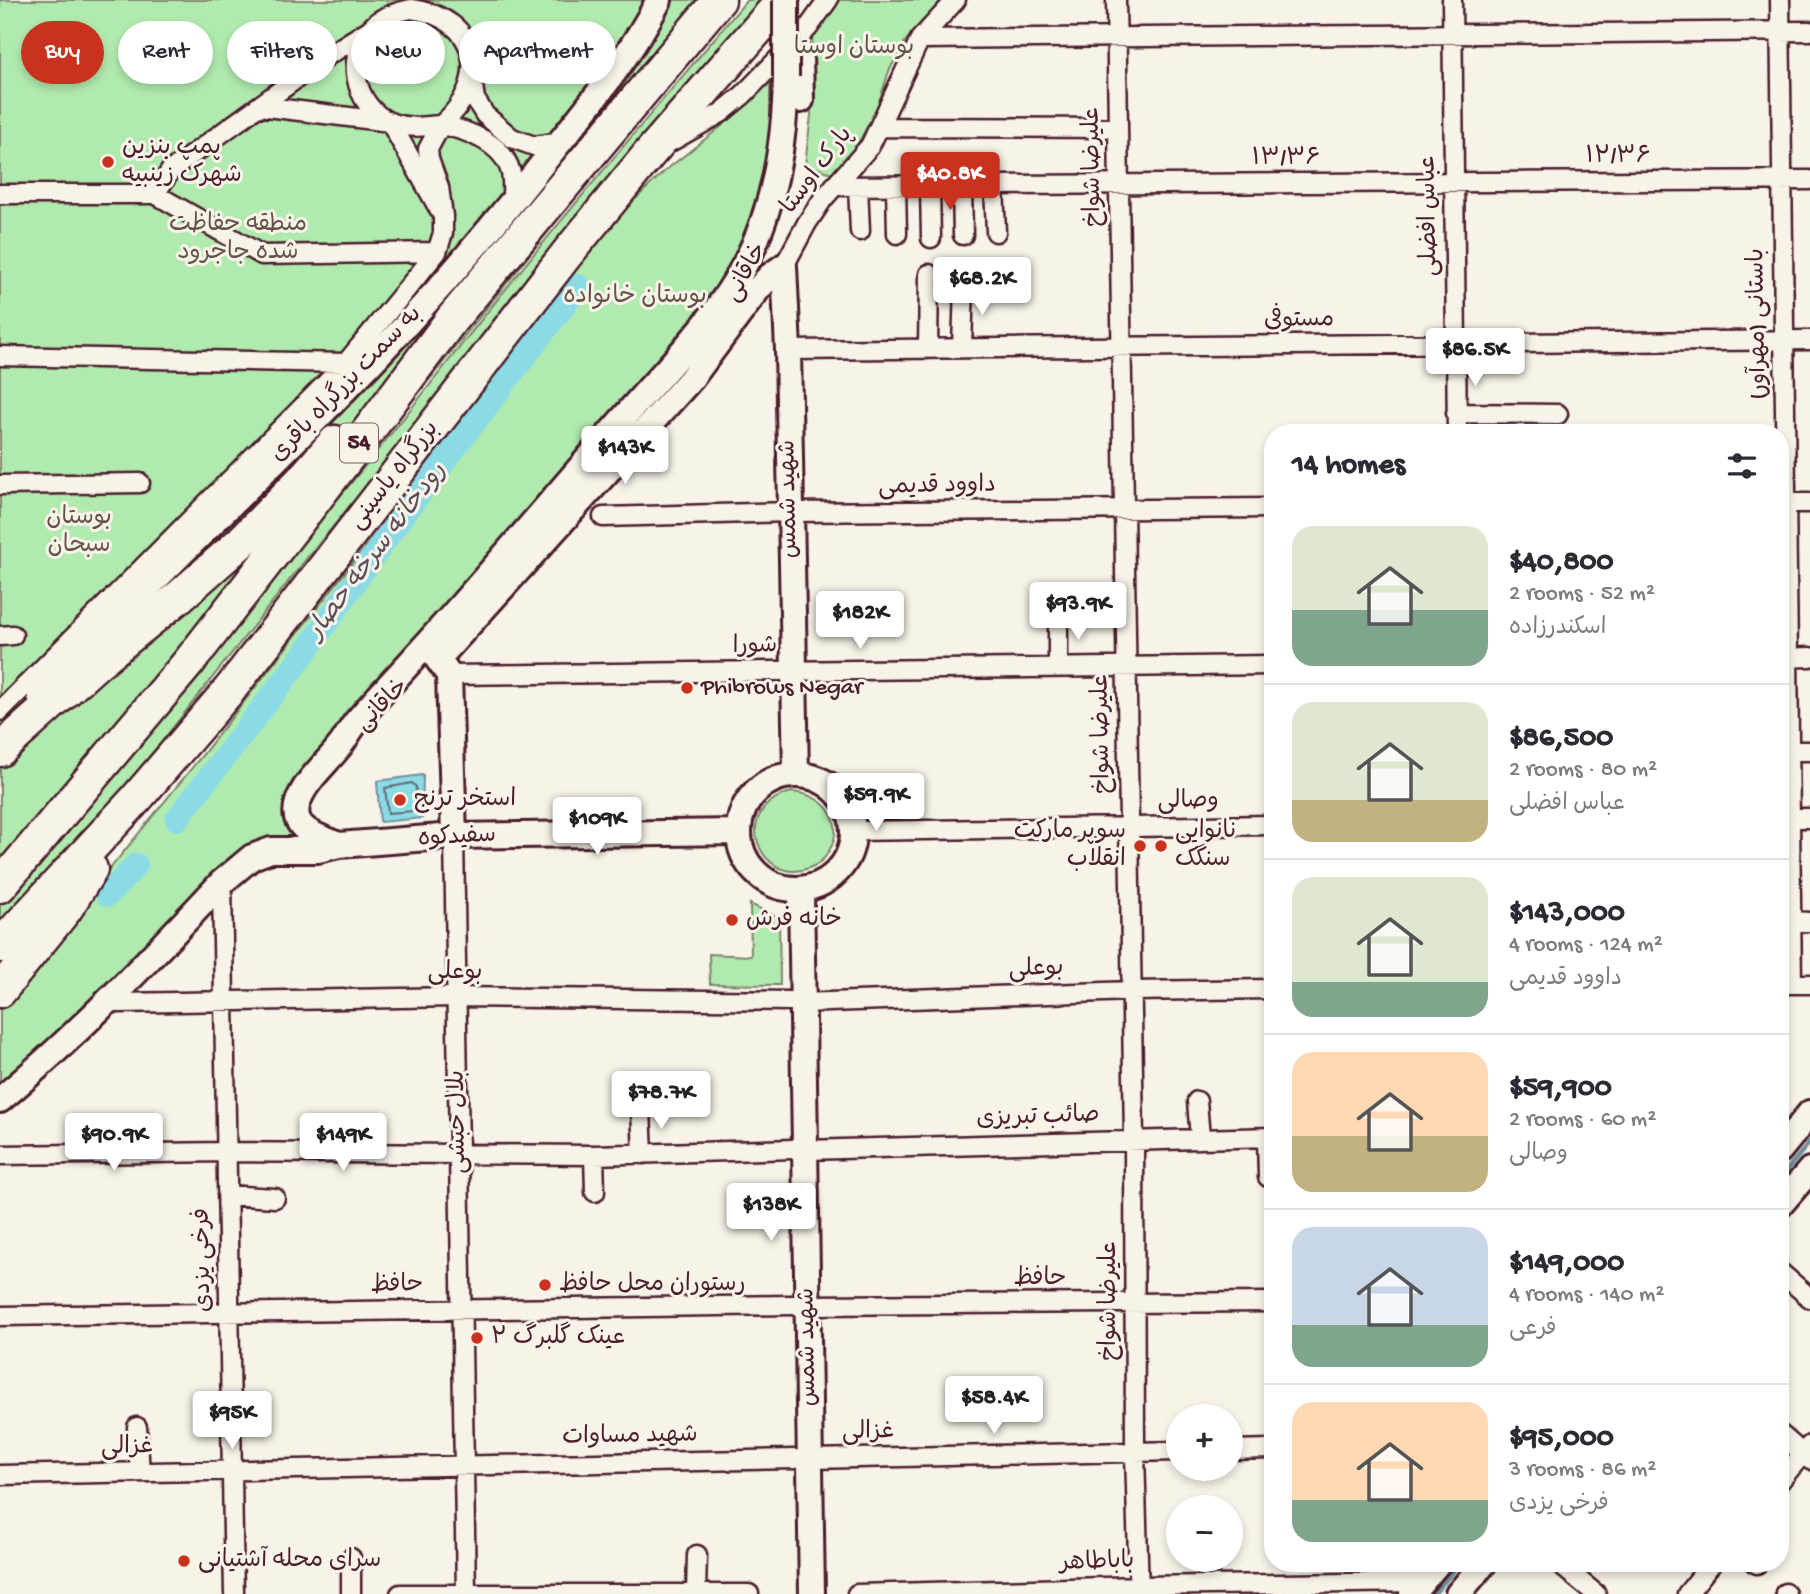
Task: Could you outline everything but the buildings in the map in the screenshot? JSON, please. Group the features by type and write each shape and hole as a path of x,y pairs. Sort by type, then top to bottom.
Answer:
{"highway":[{"name":"بزرگراه یاسینی","path":"0,886 189,662 452,319 531,228 719,0"},
{"name":"بزرگراه یاسینی","path":"0,946 136,799 231,688 566,255 650,153 785,0"},
{"path":"0,750 97,663 240,543 300,482 360,411 452,319"},
{"path":"0,991 66,909 136,799"}],"main road":[{"name":"به سمت بزرگراه باقری","path":"0,741 3,734 77,657 337,398 409,322 512,201 636,43 659,0"},
{"name":"خاقانی","path":"341,745 355,723 439,631 708,320 735,282 756,239 776,174 786,106 785,0"},
{"name":"خاقانی","path":"341,745 364,729 434,654 696,349 743,286 765,243 794,157 802,82 800,0"},
{"path":"449,675 434,654 446,650 691,379 758,289 769,276 784,266"},
{"name":"شهید شمس","path":"784,266 796,775"},
{"name":"بلال حبشی","path":"449,675 454,836"},
{"path":"339,845 306,831 299,824 296,813 298,801 311,780 341,745"},
{"path":"796,775 813,777 835,792 850,813 853,831 850,849 842,865 830,878 795,890 762,878 749,865 741,849 738,831 741,814 749,798 778,777 796,775"},
{"name":"سفیدکوه","path":"222,882 261,852 286,849 318,850 339,845 454,836 738,831"},
{"path":"0,1100 85,1026 222,882"},
{"name":"شهید شمس","path":"795,890 804,1459 812,1594"},
{"path":"1789,1194 1810,1170"},
{"name":"شهید شمس","path":"798,1594 804,1459"},
{"path":"1417,1588 1430,1572"},
{"path":"1458,1594 1476,1572"}],"street":[{"path":"650,153 721,113 743,95 808,28 828,0"},
{"name":"پارک اوستا","path":"784,266 807,223 834,186 870,146 920,38 956,0"},
{"name":"علیرضا شواخ","path":"1116,0 1139,1590"},
{"name":"عباس افضلی","path":"1452,0 1457,424"},
{"name":"باستانی (مهرآور)","path":"1780,0 1783,424"},
{"path":"380,21 392,13 411,9 431,12 448,20 459,32"},
{"path":"920,38 1810,31"},
{"path":"155,194 171,170 351,42"},
{"path":"358,84 362,96 374,112 390,122 443,216"},
{"path":"0,711 346,363 437,252 443,233 443,216 439,187 428,149 441,125 460,105 470,84"},
{"path":"473,84 475,99 485,116 512,138 534,146 559,142"},
{"path":"259,106 390,122 409,127 441,125 472,133 493,147 506,162 511,172 512,201"},
{"path":"879,127 1118,128"},
{"name":"۱۲/۳۶","path":"1454,183 1810,180"},
{"name":"۱۳/۳۶","path":"834,186 1454,183"},
{"path":"962,185 963,235"},
{"path":"858,186 860,231"},
{"path":"896,186 897,234"},
{"path":"930,186 931,238"},
{"path":"995,186 996,232"},
{"path":"0,194 155,194 262,255 437,252"},
{"path":"928,349 929,274"},
{"path":"962,348 964,285"},
{"name":"مستوفی","path":"788,350 1810,340"},
{"path":"0,356 346,363"},
{"path":"1457,413 1558,414"},
{"path":"0,485 140,483"},
{"path":"1789,503 1810,503"},
{"name":"داوود قدیمی","path":"603,517 791,512 1264,508"},
{"path":"1058,617 1058,667"},
{"path":"1789,658 1810,657"},
{"name":"شورا","path":"449,675 1264,664"},
{"path":"1789,751 1810,751"},
{"path":"1789,818 1810,818"},
{"name":"وصالی","path":"853,831 1264,825"},
{"name":"بلال حبشی","path":"454,836 466,1593"},
{"name":"فرخی یزدی","path":"222,882 234,1594"},
{"name":"باستانی (مهرآور)","path":"1789,887 1794,984"},
{"path":"1791,922 1810,922"},
{"name":"بوعلی","path":"119,1003 457,997 796,1002 1131,990 1264,989"},
{"path":"1197,1101 1200,1138"},
{"path":"640,1110 643,1154"},
{"name":"صائب تبریزی","path":"0,1156 227,1152 594,1155 1264,1137"},
{"path":"594,1155 595,1192"},
{"path":"228,1195 275,1198"},
{"path":"1789,1280 1810,1298"},
{"name":"حافظ","path":"0,1316 802,1305 1264,1302"},
{"path":"137,1427 140,1472"},
{"path":"1789,1440 1808,1453 1789,1472"},
{"path":"1243,1450 1264,1449"},
{"name":"غزالی","path":"804,1459 1166,1451"},
{"name":"شهید مساوات","path":"464,1465 804,1459"},
{"name":"غزالی","path":"0,1475 464,1465"},
{"path":"696,1593 697,1555"},
{"path":"351,1558 352,1594"},
{"path":"1570,1572 1596,1594"},
{"path":"1686,1594 1704,1572"},
{"name":"باباطاهر","path":"857,1594 1417,1588"},
{"path":"400,1594 749,1594"}],"green space":[{"name":"منطقه حفاظت شده جاجرود","path":"0,0 734,0 389,430 336,501 538,249 747,0 762,0 641,141 159,745 0,924"},
{"name":"بوستان اوستا","path":"837,0 945,0 906,40 889,71 876,111 857,145 836,174 805,165 811,115 810,63 813,33"},
{"name":"بوستان خانواده","path":"770,81 770,161 744,251 705,308 392,669 312,757 303,769 301,839 266,845 0,1090 0,1004 204,753 418,479 597,241 630,204 666,170 733,117"},
{"path":"792,792 822,803 833,819 835,829 834,840 823,859 809,868 792,871 777,866 765,857 758,843 756,828 760,813 772,801"},
{"path":"750,904 779,918 780,985 710,984 709,954 751,956"}],"water":[{"name":"استخر ترنج","path":"423,775 422,818 380,822 377,781"}],"waterway":[{"name":"رودخانه سرخه حصار","path":"177,819 304,654 397,523 579,286"},
{"name":"رودخانه سرخه حصار","path":"108,895 136,865"},
{"path":"1789,1167 1810,1142"},
{"path":"1434,1594 1452,1572"}],"place":[{"name":"پمپ بنزین شهرک زینبیه","path":"108,162"},
{"name":"Phibrows Negar","path":"687,688"},
{"name":"استخر ترنج","path":"400,800"},
{"name":"سوپر مارکت انقلاب","path":"1140,846"},
{"name":"نانوایی سنگک","path":"1161,846"},
{"name":"خانه فرش","path":"732,920"},
{"name":"رستوران محل حافظ","path":"545,1285"},
{"name":"عینک گلبرگ ۲","path":"477,1338"},
{"name":"سرای محله آشتیانی","path":"184,1561"}],"park label":[{"name":"بوستان سبحان","path":"79,532"}]}
